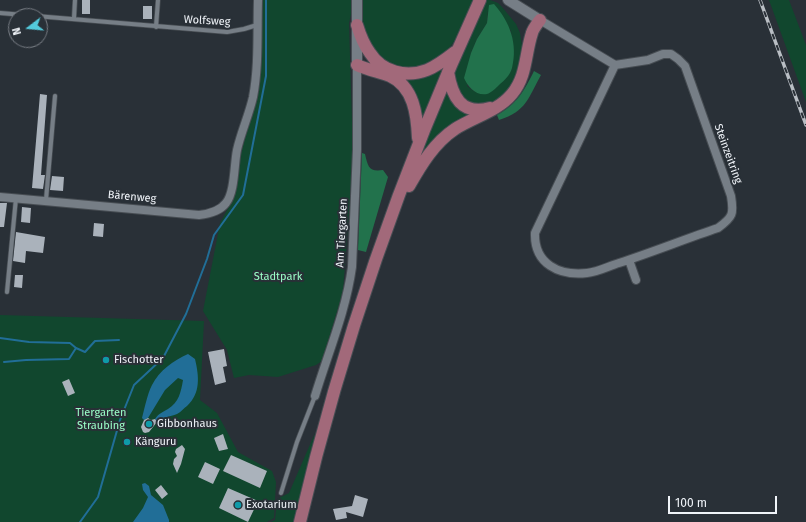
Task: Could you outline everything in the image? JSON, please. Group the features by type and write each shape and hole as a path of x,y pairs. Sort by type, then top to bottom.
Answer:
{"main road":[{"path":"300,522 338,375 373,266 418,143 456,52 480,0"},
{"path":"390,220 419,168 445,136 497,106 512,94 522,79 532,32 540,20"},
{"path":"357,25 365,46 374,58 386,68 400,73 408,74 427,70 438,65 456,52"},
{"path":"357,65 374,58"},
{"path":"357,65 392,77 403,87 414,104 418,143"},
{"path":"448,71 452,90 456,98 462,104 468,108 479,110 497,106"}],"street":[{"path":"257,24 258,0"},
{"path":"357,0 357,65"},
{"path":"508,0 615,65"},
{"name":"Bärenweg","path":"0,197 199,215 215,211 227,203 232,190 241,132 252,98 257,60 257,24"},
{"name":"Steinzeitring","path":"663,54 671,54 685,66 732,196 733,209 729,220 718,228 629,260 588,273 564,271 552,268 543,261 538,253 535,242 535,233 615,65 648,60 663,54"},
{"name":"Am Tiergarten","path":"315,396 335,338 352,267 357,149 357,65"},
{"path":"629,260 636,280"}],"lane":[{"path":"74,18 75,0"},
{"path":"156,27 158,0"},
{"name":"Wolfsweg","path":"0,13 227,32 244,29 257,24"},
{"path":"46,200 55,96"},
{"path":"7,292 16,198"},
{"path":"281,493 297,442 315,396"}],"green space":[{"name":"Stadtpark","path":"262,0 352,0 352,10 349,23 353,156 343,292 322,361 316,365 278,377 249,375 234,378 227,350 203,311 220,223 232,201 236,188 241,153 258,88 262,41"},
{"path":"362,0 473,0 457,37 443,56 434,63 414,70 394,67 377,56 363,30"},
{"path":"485,0 498,3 516,24 520,33 523,52 517,80 498,101 484,107 463,101 453,81 455,67","holes":["488,11 511,31 513,58 486,94 472,90 467,86 471,53 477,39 487,23"]},
{"path":"769,0 789,0 806,45 806,102"},
{"path":"494,4 504,18 511,34 514,59 511,71 507,77 492,92 487,94 479,94 468,85 464,78 471,53 477,39 487,23 489,5"},
{"path":"443,67 445,68 424,117 419,105 402,78"},
{"path":"534,71 541,75 526,103 516,112 499,120 497,115 515,102 527,85"},
{"path":"446,90 472,113 421,156 420,154"},
{"path":"362,153 365,154 370,168 375,170 383,170 388,177 366,252 358,250"},
{"name":"Tiergarten Straubing","path":"0,315 204,321 200,400 217,413 238,452 272,471 276,482 274,518 267,522 0,522"},
{"path":"315,433 294,522 271,522 275,520 277,499 289,493"}],"water":[{"path":"188,354 195,359 198,378 197,390 192,401 177,414 157,422 155,419 172,406 177,400 183,380 178,378 165,390 148,418 144,420 142,418 146,401 155,380 167,366"},
{"path":"145,483 149,486 151,495 163,505 169,522 133,522 143,508 148,497 143,490 142,484"}],"building":[{"path":"82,0 90,0 90,14 82,14"},
{"path":"143,6 152,6 152,19 143,19"},
{"path":"40,94 47,95 41,175 45,175 43,189 32,188"},
{"path":"52,176 64,177 63,191 50,190"},
{"path":"0,203 7,203 4,227 0,227"},
{"path":"22,207 31,208 30,223 21,222"},
{"path":"94,223 104,224 103,237 93,236"},
{"path":"16,232 45,237 43,253 26,251 25,263 13,261"},
{"path":"15,275 23,275 22,288 14,287"},
{"path":"224,349 227,366 223,367 226,382 215,385 208,352"},
{"path":"69,379 75,393 68,396 62,382"},
{"name":"Gibbonhaus","path":"148,418 151,420 155,419 157,422 149,432 145,433 141,427 144,420"},
{"path":"223,434 228,449 219,451 214,438"},
{"path":"182,445 185,449 177,473 173,464 174,459 177,456 175,452 176,449"},
{"path":"231,455 267,471 260,488 223,471"},
{"path":"205,462 220,469 213,484 198,477"},
{"path":"161,485 168,494 162,499 155,490"},
{"name":"Exotarium","path":"228,488 258,501 248,522 219,508"},
{"path":"355,495 368,499 363,517 346,512 347,518 336,520 333,509 352,506"}],"waterway":[{"path":"80,522 98,497 120,420 134,385 163,358 186,314 207,259 214,235 243,195 266,76 266,0"},
{"path":"0,338 29,342 70,343 76,348 85,352 95,341 119,340"},
{"path":"4,362 69,359 76,348"}],"railway":[{"path":"760,0 806,125"}],"place":[{"name":"Fischotter","path":"106,360"},
{"name":"Gibbonhaus","path":"149,424"},
{"name":"Känguru","path":"127,442"},
{"name":"Exotarium","path":"238,505"}]}
